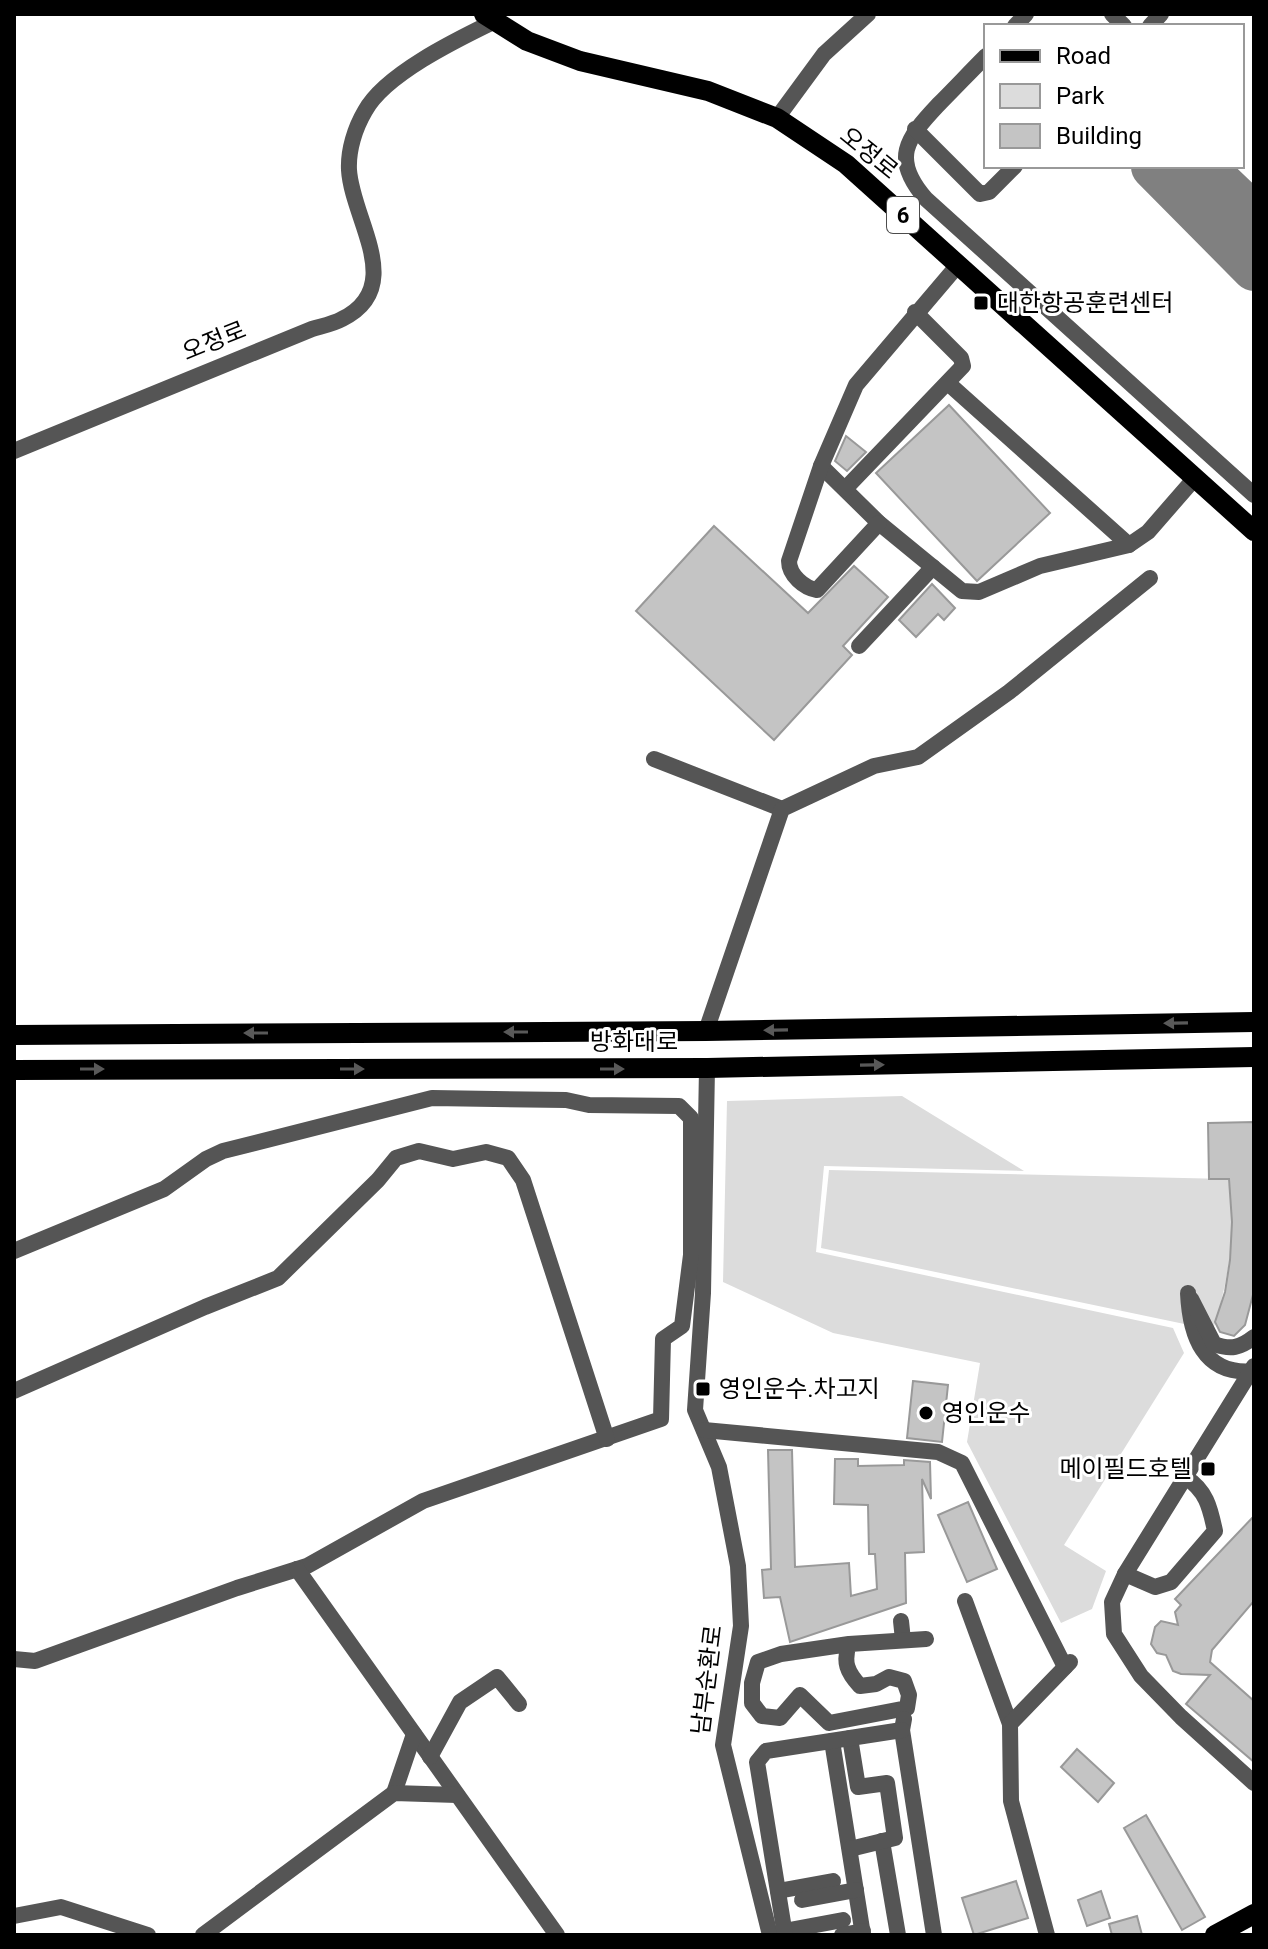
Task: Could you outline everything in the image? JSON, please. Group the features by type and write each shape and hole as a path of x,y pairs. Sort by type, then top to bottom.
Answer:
{"main road":[{"name":"오정로","path":"490,17 527,41 580,61 708,91 777,118 846,164 1254,531"},
{"name":"방화대로","path":"14,1035 706,1031 1254,1022"},
{"name":"방화대로","path":"14,1070 707,1068 1254,1057"},
{"path":"1215,1935 1254,1914"}],"street":[{"path":"777,118 824,54 868,14"},
{"name":"오정로","path":"14,451 342,319 360,306 373,287 375,262 349,169 353,136 366,108 419,61 490,17"},
{"path":"984,58 915,129 905,151 913,184 1254,495"},
{"path":"915,129 980,194 989,192 1013,168"},
{"path":"879,523 817,590 808,588 794,575 789,561 821,466 856,385 958,265"},
{"path":"845,489 962,370 963,362 915,312"},
{"path":"949,384 1129,545"},
{"path":"821,466 879,523 962,591 973,593 987,590 1040,566 1129,545 1142,538 1195,478"},
{"path":"859,646 933,567"},
{"path":"706,1031 782,809 874,766 918,757 1009,692 1150,578"},
{"path":"654,759 782,809"},
{"name":"남부순환로","path":"707,1068 703,1293 695,1410 719,1467 739,1581 741,1626 723,1745 780,1934"},
{"path":"14,1251 164,1189 206,1159 223,1151 432,1098 679,1106 691,1118 691,1255 682,1326 663,1339 661,1419 423,1501 307,1566 35,1661 14,1659"},
{"path":"14,1391 278,1278 378,1180 396,1158 419,1151 453,1159 486,1152 508,1158 523,1180 607,1439"},
{"path":"1253,1370 1231,1371 1207,1356 1197,1344 1189,1319 1188,1293 1214,1344 1228,1349 1249,1341 1253,1370 1125,1574 1112,1602 1114,1634 1141,1676 1254,1783"},
{"path":"704,1430 938,1452 962,1463 1069,1663 1010,1724"},
{"path":"1125,1574 1155,1587 1171,1582 1215,1531 1211,1509 1200,1486 1185,1477"},
{"path":"297,1569 557,1935"},
{"path":"965,1601 1010,1724 1011,1801 1047,1935"},
{"path":"901,1621 903,1640"},
{"path":"907,1708 829,1723 800,1695 780,1718 762,1716 752,1703 752,1683 758,1662 781,1654 849,1644 926,1639"},
{"path":"849,1644 844,1657 849,1674 860,1686 876,1684 889,1677 904,1681 909,1695 902,1730 934,1935"},
{"path":"430,1757 460,1702 497,1677 519,1704"},
{"path":"856,1890 826,1914 780,1934 778,1891 757,1762 766,1751 902,1730"},
{"path":"203,1935 394,1793 414,1734"},
{"path":"850,1738 858,1787 887,1783 895,1838 850,1849"},
{"path":"832,1741 863,1933"},
{"path":"394,1793 457,1795"},
{"path":"882,1841 898,1935"},
{"path":"778,1891 825,1879"},
{"path":"14,1916 61,1907 148,1935"},
{"path":"826,1914 863,1933"}],"green space":[{"path":"902,1096 1024,1171 824,1166 816,1252 1173,1328 1184,1353 1064,1545 1106,1571 1092,1609 1061,1623 967,1442 980,1363 833,1333 723,1282 727,1101"},
{"path":"829,1170 1228,1179 1232,1236 1223,1293 1213,1330 821,1248"}],"building":[{"path":"949,405 1050,513 977,581 876,473"},
{"path":"846,436 866,452 847,471 835,461"},
{"path":"714,526 808,613 854,566 888,597 843,646 852,655 774,740 636,611"},
{"path":"932,584 955,608 944,620 938,614 916,637 899,620"},
{"path":"1254,1122 1254,1291 1245,1325 1234,1336 1220,1332 1215,1322 1225,1292 1232,1222 1229,1179 1209,1179 1208,1123"},
{"path":"913,1381 948,1385 942,1442 907,1438"},
{"path":"768,1450 792,1450 795,1567 849,1563 851,1596 877,1589 875,1554 869,1554 868,1505 834,1504 835,1459 858,1459 858,1466 904,1465 904,1460 930,1462 931,1499 922,1479 924,1552 905,1553 906,1603 790,1642 780,1597 764,1598 762,1570 771,1569"},
{"path":"968,1502 997,1569 967,1582 938,1515"},
{"path":"1254,1516 1254,1601 1212,1650 1210,1662 1254,1701 1254,1762 1186,1704 1210,1675 1173,1671 1166,1655 1157,1653 1151,1644 1155,1627 1161,1621 1178,1625 1175,1612 1181,1605 1175,1599"},
{"path":"1077,1749 1114,1783 1098,1802 1061,1767"},
{"path":"1146,1815 1205,1917 1182,1930 1124,1828"},
{"path":"1016,1881 1028,1918 974,1935 962,1898"},
{"path":"1101,1891 1110,1918 1087,1926 1078,1900"},
{"path":"1137,1916 1142,1935 1112,1935 1109,1924"}],"taxiway":[{"path":"1154,168 1254,269"},
{"path":"1205,168 1254,215"}],"place":[{"name":"대한항공훈련센터","path":"981,303"},
{"name":"영인운수.차고지","path":"703,1389"},
{"name":"영인운수","path":"926,1413"},
{"name":"메이필드호텔","path":"1208,1469"}]}
